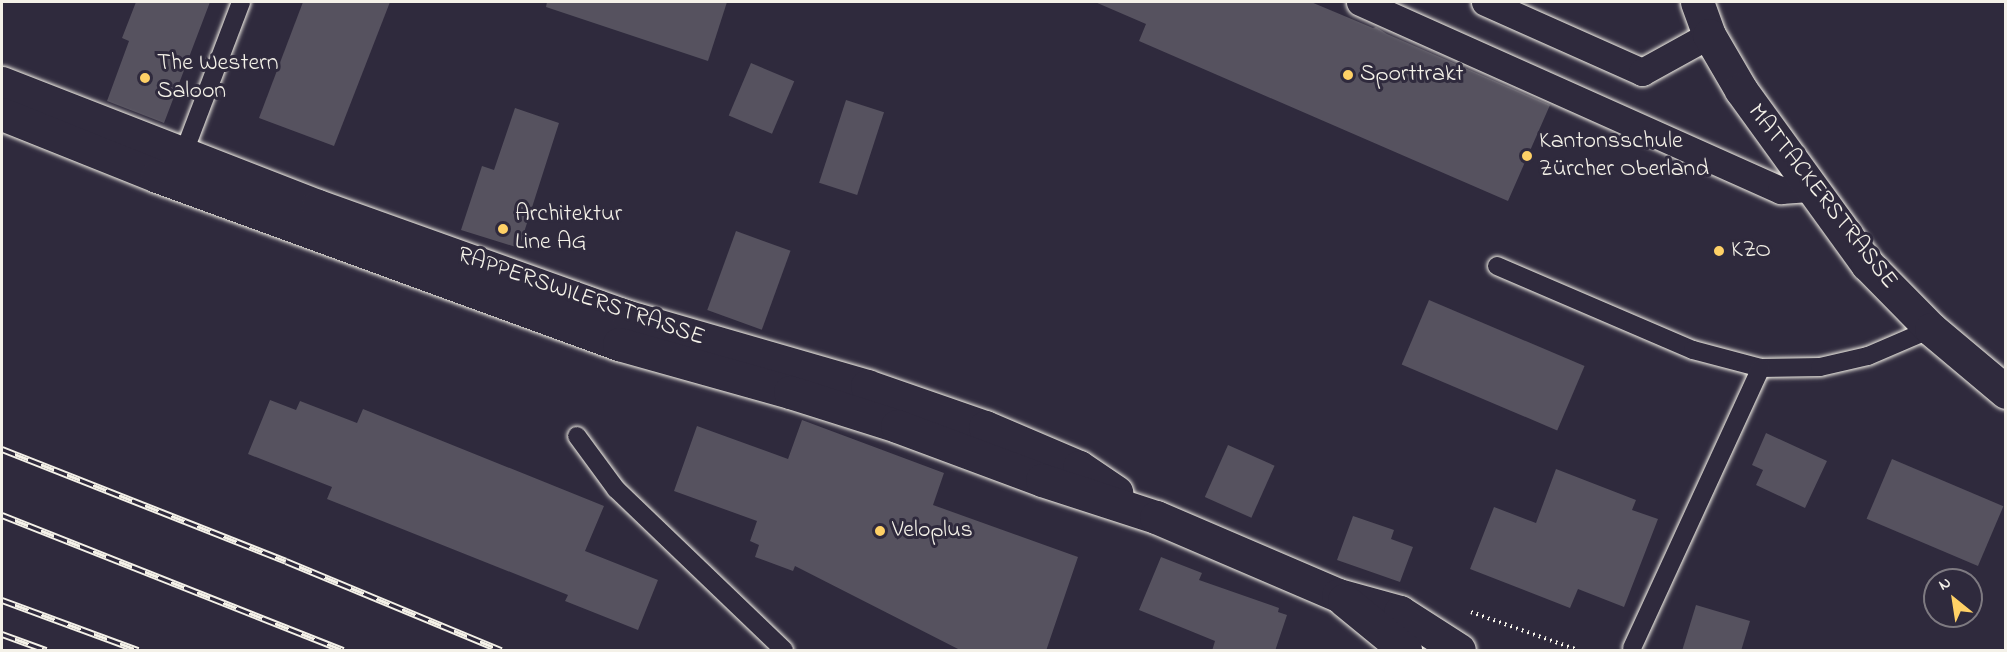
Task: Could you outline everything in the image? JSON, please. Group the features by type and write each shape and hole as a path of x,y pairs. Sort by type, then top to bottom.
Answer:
{"main road":[{"name":"MATTACKERSTRASSE","path":"1696,2 1709,35 1740,90 1867,264 1931,329 2006,392"},
{"name":"RAPPERSWILERSTRASSE","path":"2,83 183,155 628,317 867,386 985,427 1079,467 1156,517"},
{"name":"RAPPERSWILERSTRASSE","path":"2,114 168,180 596,336 886,423 1042,480 1156,517 1338,595 1400,612 1459,651"},
{"name":"RAPPERSWILERSTRASSE","path":"1338,595 1398,648"}],"street":[{"path":"1360,2 1781,190 1812,188"},
{"path":"1485,2 1642,72 1709,35"}],"lane":[{"path":"183,155 241,2"},
{"path":"1497,266 1693,350 1761,368 1820,367 1868,356 1931,329"},
{"path":"1632,648 1761,368"},
{"path":"577,436 616,489 784,651"}],"path":[{"path":"1468,611 1578,651"}],"building":[{"path":"136,2 210,2 164,123 107,101 129,41 122,38"},
{"path":"303,2 390,2 334,146 259,118"},
{"path":"547,2 727,2 708,61 546,7"},
{"name":"Sporttrakt","path":"1095,2 1311,2 1373,28 1376,27 1387,34 1550,105 1508,201 1139,41 1146,24"},
{"path":"751,63 794,81 772,134 729,115"},
{"path":"846,100 884,112 857,195 819,183"},
{"path":"515,108 559,123 519,248 461,230 482,166 494,170"},
{"path":"736,231 791,251 762,330 707,310"},
{"path":"1429,300 1585,366 1557,430 1402,364"},
{"path":"270,400 296,410 300,401 357,423 363,409 604,506 585,551 658,580 638,630 565,601 568,595 327,499 332,487 248,454"},
{"name":"Veloplus","path":"802,420 944,473 933,505 1078,557 1046,651 962,651 795,566 793,571 755,557 759,545 750,541 757,521 674,491 697,426 788,459"},
{"path":"1766,433 1827,461 1805,508 1756,485 1763,470 1752,465"},
{"path":"1228,445 1275,466 1251,518 1205,497"},
{"path":"1892,459 2003,506 1978,566 1867,519"},
{"path":"1556,469 1636,500 1632,510 1658,519 1624,607 1578,589 1570,608 1470,569 1494,507 1536,523"},
{"path":"1353,516 1394,530 1391,539 1413,547 1400,582 1337,560"},
{"path":"1161,557 1202,573 1199,580 1279,608 1278,612 1287,615 1275,651 1212,651 1215,641 1139,610"},
{"path":"1696,605 1750,621 1741,651 1682,651"}],"railway":[{"path":"2,449 286,561 501,650"},
{"path":"2,515 343,650"},
{"path":"2,600 138,650"},
{"path":"2,634 46,650"}],"place":[{"name":"Sporttrakt","path":"1348,75"},
{"name":"The Western Saloon","path":"145,78"},
{"name":"Kantonsschule Zürcher Oberland","path":"1527,156"},
{"name":"Architektur Line AG","path":"503,229"},
{"name":"KZO","path":"1719,251"},
{"name":"Veloplus","path":"880,531"}]}
